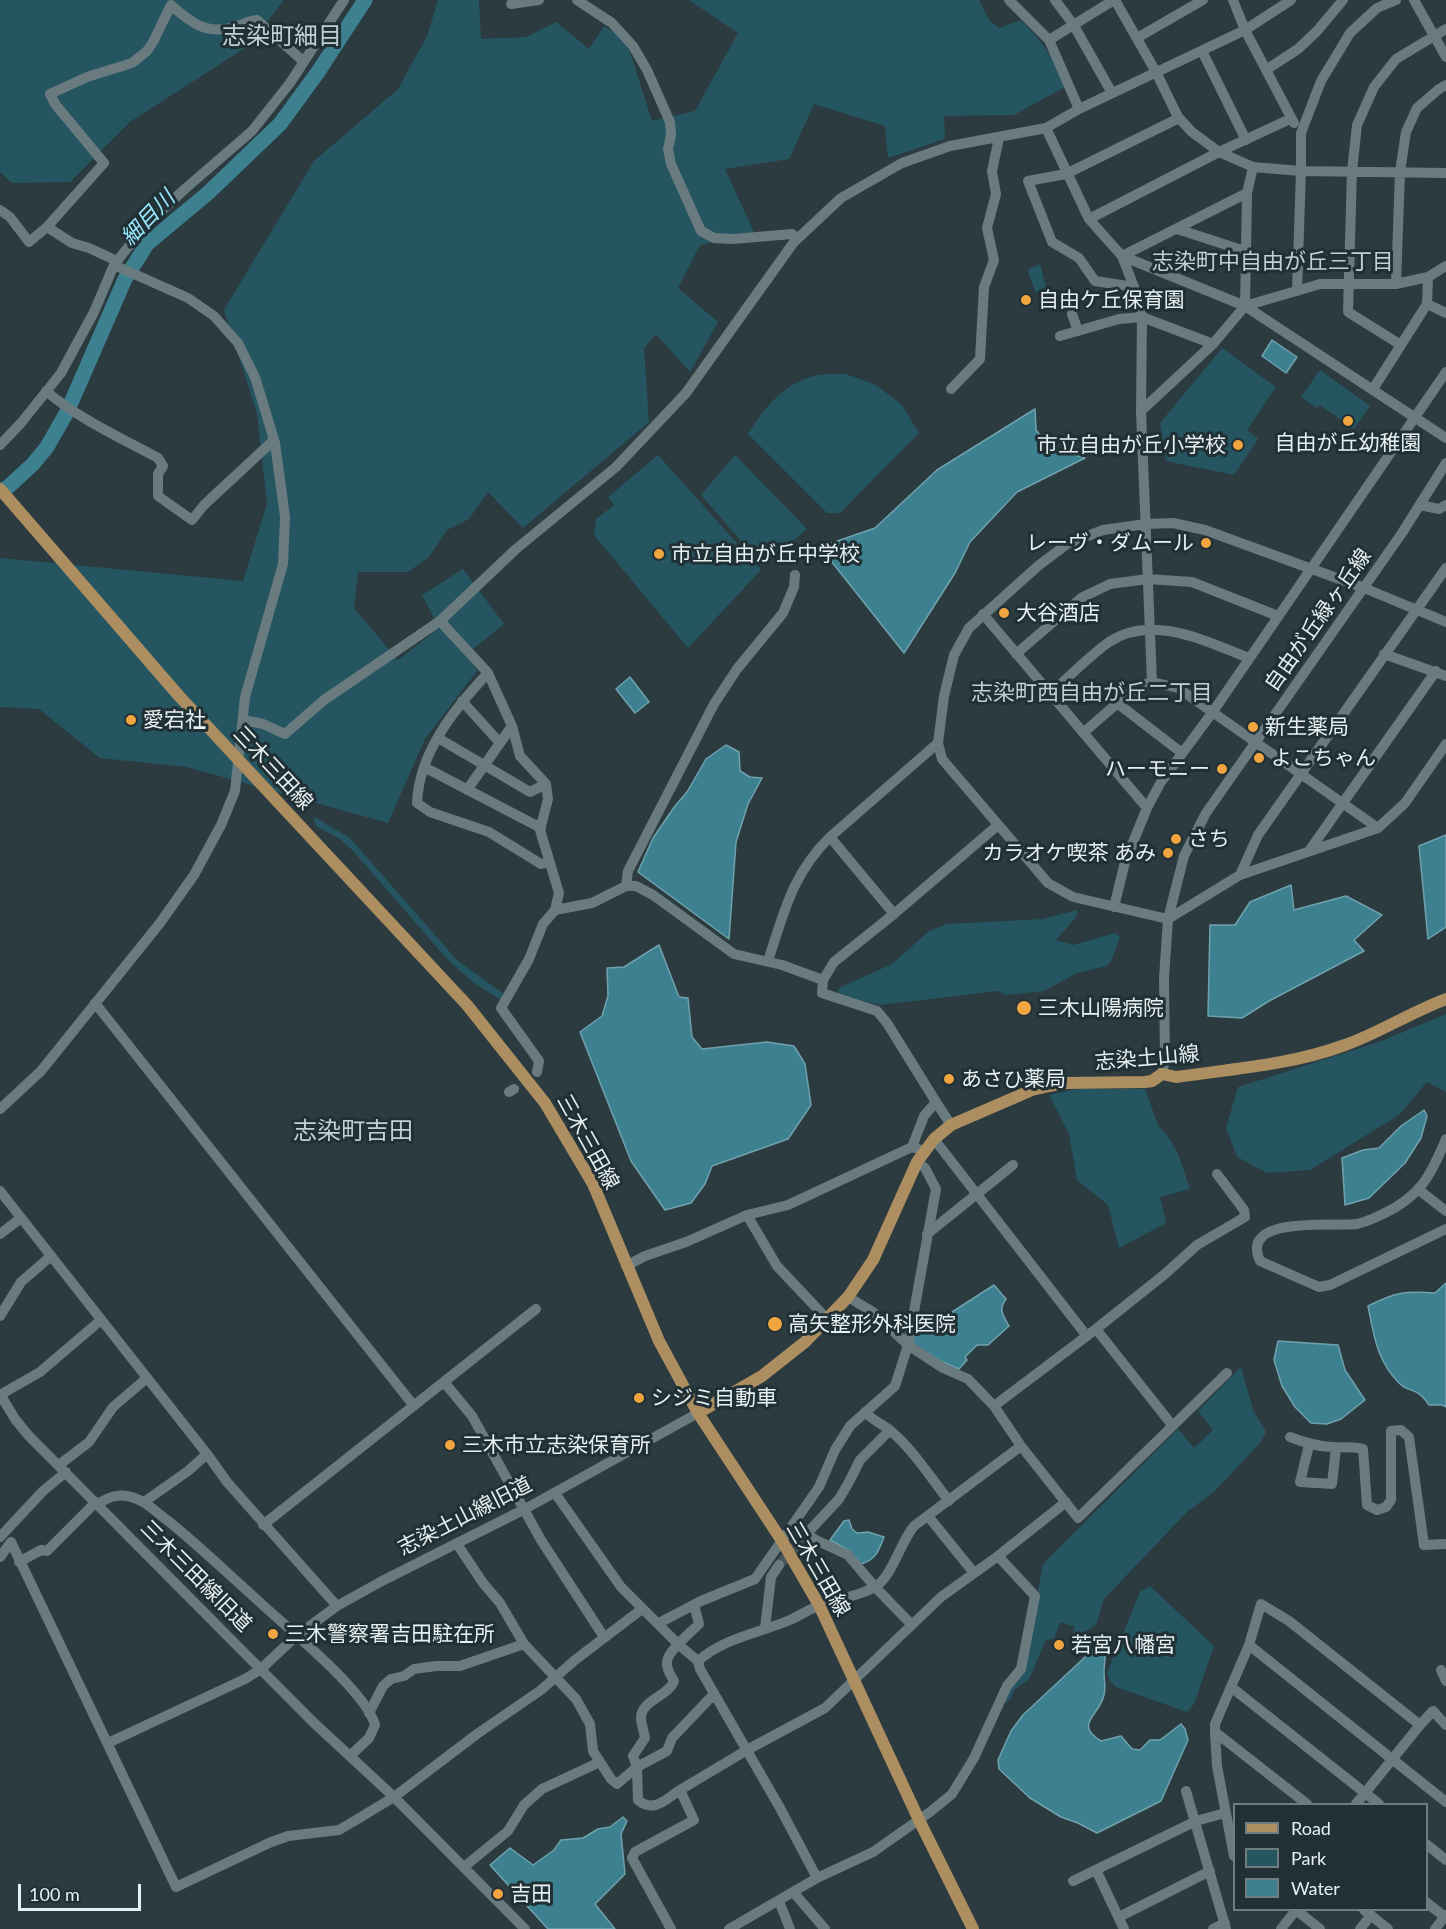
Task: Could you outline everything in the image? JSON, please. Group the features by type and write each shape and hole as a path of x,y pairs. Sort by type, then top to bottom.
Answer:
{"main road":[{"name":"三木三田線","path":"3,494 179,696 467,1005 545,1103 593,1184 659,1341 698,1413 782,1541 819,1605 855,1678 919,1820 973,1929"},
{"name":"志染土山線","path":"698,1413 762,1376 805,1342 848,1297 873,1260 917,1162 918,1149 951,1125 1032,1090 1065,1083 1145,1082 1152,1081 1162,1074 1176,1077 1312,1056 1346,1045 1419,1009 1446,999"}],"street":[{"path":"0,445 21,423 61,373 118,265 144,227 252,131 290,83 344,0"},
{"path":"511,4 539,0"},
{"path":"577,0 612,23 633,46 647,70 670,122 671,135 668,149 671,164 701,231 714,238 733,239 792,234 797,239"},
{"path":"1009,0 1049,40 1079,109"},
{"path":"1055,0 1073,24 1112,93"},
{"path":"1049,40 1114,0 1156,72 1179,118 1192,132 1219,152 1253,167 1301,171 1446,173"},
{"path":"1137,38 1203,0"},
{"path":"1233,0 1245,30 1290,119 1301,133"},
{"path":"244,720 263,724 285,734 324,700 440,621 516,549 616,467 686,393 760,287 797,239 841,198 902,162 950,146 1046,128 1079,109 1245,30 1291,0"},
{"path":"1266,70 1298,49 1317,31 1343,0"},
{"path":"1297,291 1301,133 1321,81 1350,33 1377,8 1396,0"},
{"path":"1414,0 1446,57"},
{"path":"0,210 10,217 29,243 47,227 104,163 55,104 50,94 87,77 132,63 147,51 171,5 189,21 206,29 231,28 257,20 304,62"},
{"path":"1401,345 1348,312 1352,171 1357,125 1374,87 1396,59 1446,29"},
{"path":"1202,51 1246,140"},
{"path":"1396,284 1400,172 1406,132 1418,108 1439,89 1446,86"},
{"path":"1134,287 1095,281 1079,258 1052,242 1028,181 1066,174 1179,118"},
{"path":"1089,219 1219,152 1290,119"},
{"path":"1046,128 1089,219 1122,256 1142,317 1141,411 1152,682"},
{"path":"951,389 980,359 984,287 994,260 987,228 996,194 992,171 999,138"},
{"path":"1245,306 1248,193 1253,167"},
{"path":"1122,256 1248,193"},
{"path":"0,1109 41,1071 160,923 194,875 221,825 235,791 245,698 283,564 285,517 274,440 255,377 238,343 214,316 188,298 135,274 90,248 72,243 47,227"},
{"path":"1177,229 1245,251"},
{"path":"1122,256 1245,306 1446,438"},
{"path":"1141,411 1213,344 1245,306 1320,284 1396,284 1428,277 1446,266"},
{"path":"1373,389 1428,304 1428,277"},
{"path":"1428,304 1446,313"},
{"path":"1072,314 1078,331"},
{"path":"1060,336 1119,319 1142,317 1213,344"},
{"path":"1114,907 1125,862 1147,808 1161,782 1212,713 1446,372"},
{"path":"46,391 107,431 158,458 163,466 158,474 158,496 192,520 204,505 274,440"},
{"name":"自由が丘緑ヶ丘線","path":"1162,1074 1165,1060 1164,978 1168,919 1184,856 1206,813 1364,588 1446,463"},
{"path":"1420,505 1439,509 1446,505"},
{"path":"1446,622 1364,588 1205,530 1173,523 1103,530 1067,544 1038,566 969,628 954,655 944,696 938,743 942,759 1048,883 1073,897 1168,919 1240,875 1378,828 1405,803 1446,744"},
{"path":"1240,875 1258,835 1446,568"},
{"path":"626,886 628,870 714,704 737,669 783,613 794,587 795,575"},
{"path":"1016,654 1081,598 1110,584 1148,579 1192,582 1278,616"},
{"path":"983,614 1147,808"},
{"path":"440,621 489,673 512,726 520,756 546,784 548,800 541,828 559,893 555,910 543,924 529,959 501,1008 539,1061 537,1072"},
{"path":"1050,694 1110,642 1130,632 1150,628 1193,636 1249,658"},
{"path":"1309,851 1441,674 1384,654"},
{"path":"489,673 462,701 438,738 424,767 417,802 430,812 489,832 541,864 549,862"},
{"path":"1083,733 1135,688 1152,682 1178,688 1378,828"},
{"path":"462,701 500,743"},
{"path":"1117,704 1182,753"},
{"path":"467,790 512,726"},
{"path":"438,738 530,792 546,784"},
{"path":"768,962 796,880 819,848 938,743"},
{"path":"424,767 541,828"},
{"path":"951,1125 887,1023 877,1011 822,993 822,980 834,962 998,825"},
{"path":"831,837 894,914"},
{"path":"555,910 592,903 626,886 636,886 653,895 734,954 768,962 822,980"},
{"path":"95,1003 414,1406"},
{"path":"626,1266 645,1256 686,1242 747,1215 788,1205 918,1149 924,1116 936,1102"},
{"path":"934,1139 1086,1335"},
{"path":"1446,1139 1431,1174 1419,1190 1385,1213 1359,1224 1293,1227 1265,1233 1258,1241 1256,1251 1260,1261 1319,1287 1330,1286 1446,1228"},
{"path":"659,1623 755,1579 765,1568 819,1487 850,1426 895,1386 908,1345 936,1189 925,1168 917,1162"},
{"path":"927,1234 1013,1165"},
{"path":"994,1406 1096,1329 1165,1274 1197,1245 1245,1217 1244,1210 1217,1174"},
{"path":"1419,1190 1446,1211"},
{"path":"0,1191 227,1482 263,1525 338,1606"},
{"path":"747,1215 777,1266 827,1319"},
{"path":"0,1234 21,1218"},
{"path":"0,1316 21,1282 51,1256"},
{"path":"848,1297 873,1312 908,1345 943,1368 968,1378 994,1406 1021,1446 1078,1518 1227,1373"},
{"path":"263,1525 536,1309"},
{"path":"0,1395 40,1372 101,1320"},
{"path":"1096,1329 1172,1425"},
{"path":"147,1378 113,1407 89,1442 2,1534 11,1542 176,1887 288,1836 339,1830 394,1797 477,1734 541,1690 604,1637 642,1609"},
{"path":"444,1382 472,1416 541,1540 604,1637"},
{"name":"三木三田線旧道","path":"0,1395 4,1409 28,1435 525,1929"},
{"path":"865,1412 873,1420 890,1430 949,1501"},
{"name":"志染土山線旧道","path":"108,1743 245,1679 261,1669 296,1636 338,1606 381,1581 525,1509 698,1413"},
{"path":"811,1529 839,1498 860,1460 890,1430"},
{"path":"1290,1437 1309,1445 1336,1448 1352,1446 1364,1449 1367,1505 1377,1510 1386,1507 1391,1500 1391,1431 1401,1430 1409,1437 1424,1545 1446,1544"},
{"path":"1309,1445 1300,1482 1332,1484 1336,1448"},
{"path":"698,1660 728,1642 788,1621 819,1605 875,1587 887,1575 904,1537 914,1526 1021,1446"},
{"path":"144,1502 188,1471 207,1454"},
{"path":"555,1492 621,1587 659,1623 679,1646 698,1660 700,1669 817,1878"},
{"path":"19,1562 41,1550 47,1551 97,1503 112,1496 123,1495 144,1502 203,1549 332,1668 369,1713 375,1725 373,1732 350,1756"},
{"path":"694,1605 699,1624 666,1660 667,1668 674,1681 672,1688 651,1702 641,1717 645,1737 633,1756 637,1767 638,1800 641,1804 652,1806 662,1804 680,1790 747,1750 825,1708 941,1597 998,1556 1066,1502"},
{"path":"928,1516 974,1573"},
{"path":"793,1526 848,1555 875,1587 912,1624"},
{"path":"0,1557 11,1542"},
{"path":"457,1544 483,1583 500,1603 524,1644 576,1699 590,1724 593,1751 611,1779 617,1784 637,1767 667,1751 672,1738 714,1694"},
{"path":"729,1929 817,1878 873,1852 952,1794 974,1758 1007,1686 1021,1669 1035,1596 998,1556"},
{"path":"765,1629 771,1577 779,1565"},
{"path":"1233,1851 1217,1766 1215,1724 1249,1645 1261,1604 1289,1621 1420,1725"},
{"path":"369,1713 383,1686 390,1679 404,1676 414,1669 460,1666 524,1644"},
{"path":"1249,1645 1446,1802"},
{"path":"1441,1670 1446,1681"},
{"path":"1231,1687 1378,1803"},
{"path":"1357,1803 1433,1711 1446,1725"},
{"path":"1215,1732 1306,1803"},
{"path":"464,1867 508,1831 524,1805 542,1789 600,1762"},
{"path":"671,1929 632,1858 635,1852 694,1820 680,1790"},
{"path":"1186,1791 1226,1926 1213,1929"},
{"path":"1224,1797 1233,1803"},
{"path":"1073,1881 1196,1821 1225,1813"},
{"path":"1428,1846 1446,1860"},
{"path":"1096,1870 1124,1929"},
{"path":"1119,1917 1210,1871"},
{"path":"794,1893 825,1929"},
{"path":"779,1901 789,1929"},
{"path":"1428,1903 1446,1916 1435,1929"},
{"path":"1281,1929 1295,1911"},
{"path":"1297,1911 1320,1929"},
{"path":"1359,1929 1367,1912 1388,1929"}],"green space":[{"path":"0,0 284,0 248,46 130,122 70,182 12,183 0,172"},
{"path":"438,0 479,0 481,39 526,37 556,22 589,49 604,26 626,39 652,121 695,111 738,33 689,0 979,0 989,20 999,28 1021,20 1047,51 1065,87 1014,115 944,116 945,139 888,158 885,126 814,104 789,159 725,169 754,232 700,245 678,288 718,322 690,372 656,334 644,348 649,422 523,528 488,492 469,519 447,530 429,557 408,572 358,572 354,608 398,660 439,628 422,595 463,569 504,624 467,654 477,671 425,739 388,823 187,767 100,758 39,709 0,707 0,558 243,581 267,504 257,413 224,310 314,161 398,89 427,36"},
{"path":"1040,264 1046,287 1036,293 1028,272 1029,269"},
{"path":"1222,348 1276,387 1247,430 1258,439 1234,475 1166,461 1160,423"},
{"path":"1320,370 1370,406 1354,429 1320,405 1317,408 1301,397"},
{"path":"846,374 876,385 902,405 919,433 840,513 827,513 748,434 768,406 792,385 817,375"},
{"path":"658,455 761,570 688,648 594,535 596,519 614,505 608,497"},
{"path":"735,455 807,529 763,566 701,495"},
{"path":"313,816 350,838 457,960 504,994 500,999 475,984 448,960 354,852 340,839 316,826"},
{"path":"1077,910 1077,916 1056,940 1073,945 1115,933 1120,937 1111,961 1107,966 1077,973 1044,991 1006,995 998,991 880,1005 838,993 839,988 892,964 929,931 947,924 1043,919"},
{"path":"1446,1014 1446,1092 1427,1082 1399,1115 1310,1170 1267,1173 1237,1157 1226,1128 1238,1087 1379,1042"},
{"path":"1076,1089 1145,1089 1158,1125 1178,1153 1190,1189 1160,1197 1166,1223 1119,1248 1108,1205 1077,1180 1069,1134 1049,1095"},
{"path":"1241,1367 1253,1410 1266,1432 1260,1443 1214,1492 1187,1512 1104,1599 1096,1625 1086,1631 1076,1648 1069,1643 1075,1627 1060,1622 1054,1639 1046,1640 1029,1679 1014,1690 1006,1703 1006,1694 1022,1674 1043,1564 1178,1429 1194,1448 1213,1430 1198,1411"},
{"path":"1150,1586 1214,1646 1194,1704 1187,1712 1116,1687 1110,1681 1107,1673 1140,1592"}],"water":[{"path":"1272,340 1297,357 1286,373 1262,356"},
{"path":"1035,409 1036,430 1049,447 1085,458 1017,492 970,542 955,573 904,653 820,547 875,528 937,470"},
{"path":"630,677 649,702 635,713 616,689"},
{"path":"726,745 739,752 740,771 750,777 762,778 748,804 736,842 729,939 638,872 653,838 687,792 706,759"},
{"path":"1446,835 1446,927 1428,939 1419,846"},
{"path":"1291,885 1294,910 1346,896 1382,915 1354,940 1364,951 1269,1001 1242,1018 1208,1016 1210,925 1235,925 1250,902"},
{"path":"659,945 679,997 688,998 692,1037 702,1049 767,1042 794,1046 805,1064 811,1105 788,1139 712,1166 705,1184 691,1203 665,1210 631,1161 580,1032 602,1016 608,996 607,968 624,967"},
{"path":"1424,1110 1427,1116 1421,1138 1405,1163 1369,1198 1345,1205 1342,1158 1363,1150 1379,1148 1401,1126"},
{"path":"1446,1283 1446,1407 1429,1405 1421,1395 1403,1386 1392,1375 1381,1357 1368,1306 1400,1294 1435,1293"},
{"path":"994,1285 1006,1299 1002,1309 1009,1326 988,1345 977,1345 965,1357 967,1360 959,1369 913,1345 916,1317 949,1314"},
{"path":"1278,1341 1338,1345 1345,1370 1365,1400 1341,1419 1327,1424 1311,1423 1295,1407 1282,1386 1274,1360"},
{"path":"849,1520 852,1529 857,1533 868,1532 884,1537 874,1557 861,1564 850,1551 830,1540 844,1521"},
{"path":"1099,1644 1105,1648 1105,1690 1102,1702 1090,1719 1089,1729 1093,1735 1101,1741 1121,1736 1132,1749 1140,1750 1150,1740 1160,1740 1181,1724 1188,1740 1161,1801 1097,1833 1061,1817 1030,1798 999,1769 998,1760 1011,1731 1023,1715"},
{"path":"623,1817 627,1821 621,1834 625,1874 595,1904 615,1929 548,1929 490,1865 510,1848 533,1865 554,1850 561,1840 583,1838 598,1829 610,1827"}],"waterway":[{"name":"細目川","path":"0,491 7,488 33,464 47,447 67,412 125,279 147,244 208,193 280,124 318,72 365,0"}],"tunnel":[{"path":"779,1565 811,1529"}],"place":[{"name":"自由ケ丘保育園","path":"1026,300"},
{"name":"自由が丘幼稚園","path":"1348,421"},
{"name":"市立自由が丘小学校","path":"1238,445"},
{"name":"レーヴ・ダムール","path":"1206,543"},
{"name":"市立自由が丘中学校","path":"659,554"},
{"name":"大谷酒店","path":"1004,613"},
{"name":"愛宕社","path":"131,720"},
{"name":"新生薬局","path":"1253,727"},
{"name":"よこちゃん","path":"1259,758"},
{"name":"ハーモニー","path":"1222,769"},
{"name":"さち","path":"1176,839"},
{"name":"カラオケ喫茶 あみ","path":"1168,853"},
{"name":"三木山陽病院","path":"1024,1008"},
{"name":"あさひ薬局","path":"949,1079"},
{"name":"高矢整形外科医院","path":"775,1324"},
{"name":"シジミ自動車","path":"639,1398"},
{"name":"三木市立志染保育所","path":"450,1445"},
{"name":"三木警察署吉田駐在所","path":"273,1634"},
{"name":"若宮八幡宮","path":"1059,1645"},
{"name":"吉田","path":"498,1894"}],"district":[{"name":"志染町細目","path":"282,36"},
{"name":"志染町中自由が丘三丁目","path":"1273,262"},
{"name":"志染町西自由が丘二丁目","path":"1092,693"},
{"name":"志染町吉田","path":"353,1131"}]}
